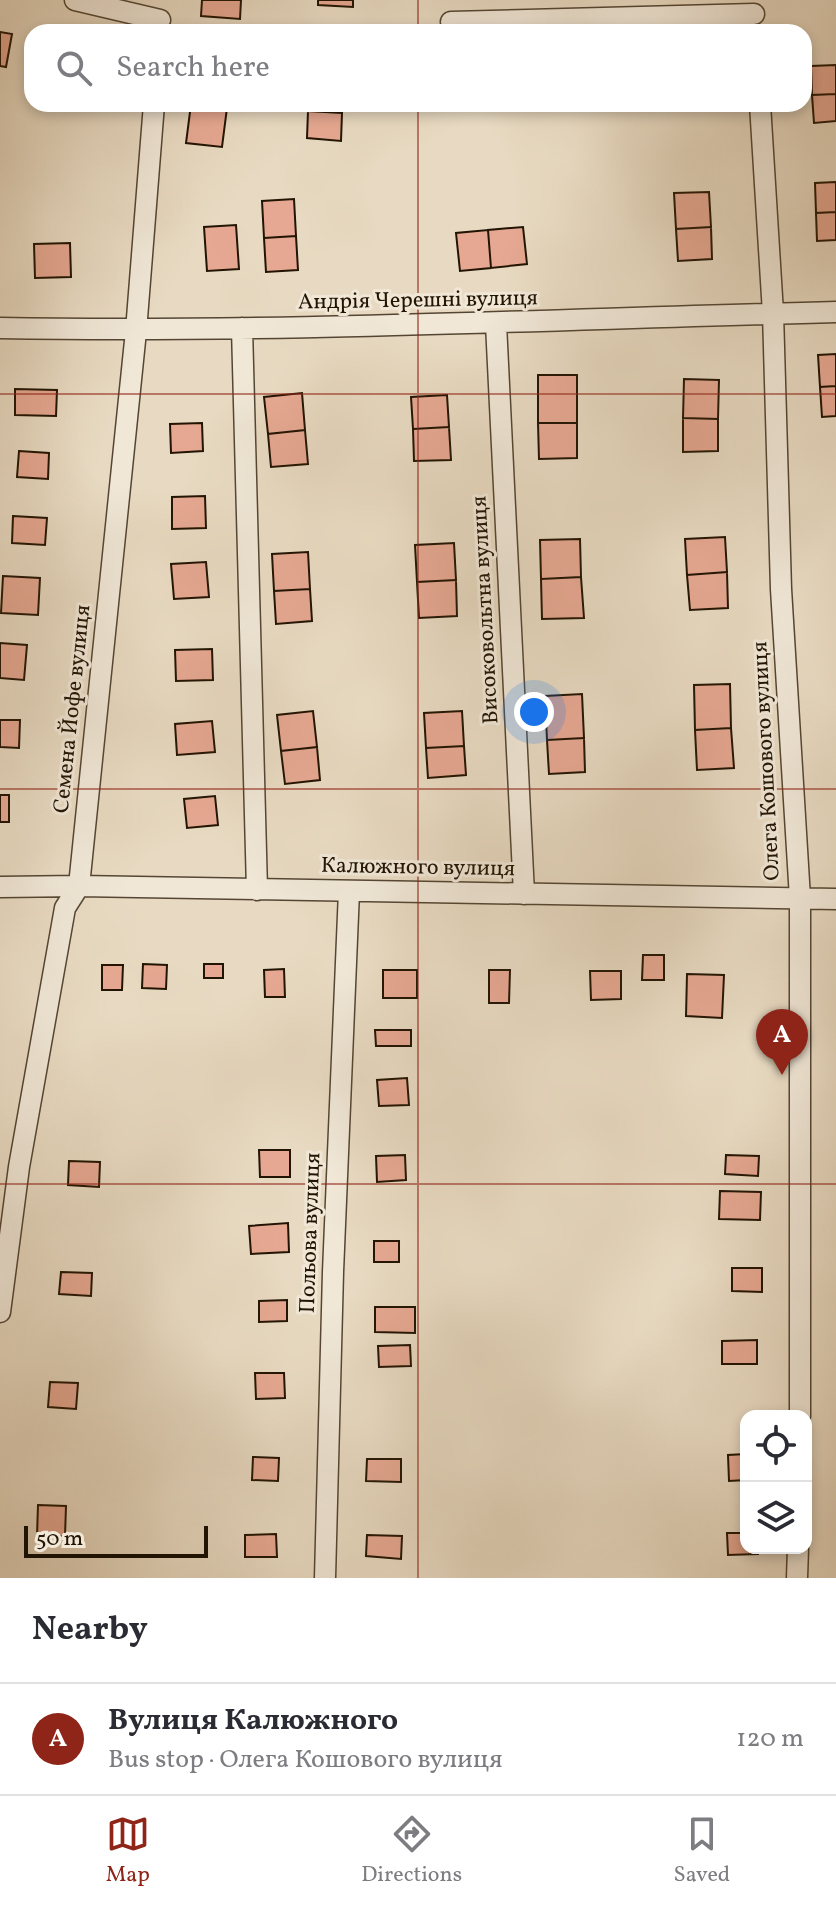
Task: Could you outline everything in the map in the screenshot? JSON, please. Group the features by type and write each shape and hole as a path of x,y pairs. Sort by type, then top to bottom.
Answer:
{"street":[{"path":"75,0 160,17"},
{"path":"451,22 754,15"},
{"name":"Семена Йофе вулиця","path":"0,1312 19,1167 65,908 79,886 136,331 153,112"},
{"name":"Олега Кошового вулиця","path":"760,112 773,313 781,589 800,898 800,1410"},
{"name":"Андрія Черешні вулиця","path":"0,328 136,331 496,324 836,312"},
{"name":"Високовольтна вулиця","path":"496,324 524,894"},
{"path":"242,328 257,890"},
{"name":"Калюжного вулиця","path":"0,887 836,899"},
{"name":"Польова вулиця","path":"325,1578 333,1272 349,891"},
{"path":"797,1578 798,1554"}],"building":[{"path":"202,0 241,0 240,19 201,16"},
{"path":"318,0 353,0 353,7 318,5"},
{"path":"0,32 12,34 6,67 0,66"},
{"path":"836,65 836,94 812,95 812,66"},
{"path":"836,94 836,121 814,123 812,95"},
{"path":"190,112 226,112 222,147 186,143"},
{"path":"308,112 342,113 341,141 307,138"},
{"path":"836,182 836,212 816,213 815,183"},
{"path":"709,192 711,227 676,229 674,193"},
{"path":"294,199 296,236 264,238 262,201"},
{"path":"836,212 836,240 817,241 816,213"},
{"path":"236,225 239,269 207,271 204,227"},
{"path":"523,227 527,264 491,268 488,230"},
{"path":"711,227 712,259 678,261 676,229"},
{"path":"488,230 491,268 460,271 456,233"},
{"path":"296,236 298,270 266,272 264,238"},
{"path":"70,243 71,277 35,278 34,244"},
{"path":"836,354 836,386 820,387 818,355"},
{"path":"538,375 577,375 577,423 538,423"},
{"path":"684,379 719,380 718,419 683,418"},
{"path":"836,386 836,416 822,417 820,387"},
{"path":"15,389 57,390 56,416 15,415"},
{"path":"302,393 305,430 268,434 264,397"},
{"path":"447,395 449,427 413,429 411,397"},
{"path":"683,418 718,419 718,451 683,452"},
{"path":"202,423 203,451 171,453 170,424"},
{"path":"538,423 577,423 577,458 539,459"},
{"path":"449,427 451,460 414,461 413,429"},
{"path":"305,430 308,464 271,467 268,434"},
{"path":"19,451 49,453 48,479 17,477"},
{"path":"205,496 206,528 172,529 172,497"},
{"path":"13,516 47,518 45,545 12,543"},
{"path":"725,537 727,572 687,575 685,539"},
{"path":"580,539 581,577 541,579 540,540"},
{"path":"454,543 456,580 417,582 415,545"},
{"path":"308,552 310,589 274,591 272,554"},
{"path":"206,562 209,597 174,599 171,564"},
{"path":"727,572 728,608 690,610 687,575"},
{"path":"3,576 40,578 38,615 1,613"},
{"path":"581,577 584,618 542,619 541,579"},
{"path":"456,580 457,616 419,618 417,582"},
{"path":"310,589 312,621 276,624 274,591"},
{"path":"0,643 27,645 24,680 0,678"},
{"path":"212,649 213,680 176,681 175,650"},
{"path":"730,684 731,728 695,730 694,685"},
{"path":"582,694 584,738 547,740 545,696"},
{"path":"313,711 317,747 281,751 277,715"},
{"path":"462,711 464,746 426,748 424,713"},
{"path":"0,720 20,720 19,748 0,747"},
{"path":"212,721 215,752 177,755 175,724"},
{"path":"731,728 734,768 697,770 695,730"},
{"path":"584,738 585,772 549,774 547,740"},
{"path":"464,746 466,775 428,778 426,748"},
{"path":"317,747 320,780 285,784 281,751"},
{"path":"0,795 9,795 9,822 0,822"},
{"path":"215,796 218,825 187,828 184,799"},
{"path":"643,955 664,955 664,980 642,980"},
{"path":"143,964 167,965 166,989 142,988"},
{"path":"204,964 223,964 223,978 204,978"},
{"path":"102,965 123,965 122,990 102,990"},
{"path":"284,969 285,997 265,997 264,970"},
{"path":"383,970 417,970 417,998 383,998"},
{"path":"489,970 510,970 509,1003 489,1003"},
{"path":"489,970 510,970 509,1003 489,1003"},
{"path":"590,971 621,971 621,999 591,1000"},
{"path":"687,974 724,975 722,1018 686,1016"},
{"path":"375,1030 411,1030 411,1046 376,1046"},
{"path":"407,1078 409,1105 379,1106 377,1080"},
{"path":"259,1150 290,1150 290,1177 260,1177"},
{"path":"405,1155 406,1180 377,1182 376,1156"},
{"path":"726,1155 759,1156 758,1176 725,1174"},
{"path":"69,1161 100,1162 99,1187 68,1185"},
{"path":"720,1191 761,1192 760,1220 719,1219"},
{"path":"288,1223 289,1252 251,1254 249,1226"},
{"path":"374,1241 399,1241 399,1262 374,1262"},
{"path":"732,1268 762,1268 762,1292 732,1291"},
{"path":"61,1272 92,1273 91,1296 59,1294"},
{"path":"287,1300 287,1321 259,1322 259,1301"},
{"path":"375,1307 415,1307 415,1333 375,1332"},
{"path":"757,1340 757,1364 722,1364 722,1341"},
{"path":"410,1345 411,1366 379,1367 378,1346"},
{"path":"255,1373 284,1373 285,1398 256,1399"},
{"path":"50,1382 78,1383 76,1409 48,1407"},
{"path":"740,1454 740,1480 729,1481 728,1455"},
{"path":"253,1457 279,1458 278,1481 252,1480"},
{"path":"367,1459 401,1459 401,1482 366,1481"},
{"path":"38,1505 66,1506 65,1536 37,1536"},
{"path":"727,1533 740,1533 740,1554 758,1554 728,1555"},
{"path":"276,1534 277,1557 245,1557 245,1535"},
{"path":"367,1535 402,1536 401,1559 366,1556"}],"place":[{"name":"Вулиця Калюжного","path":"782,1075"}]}
